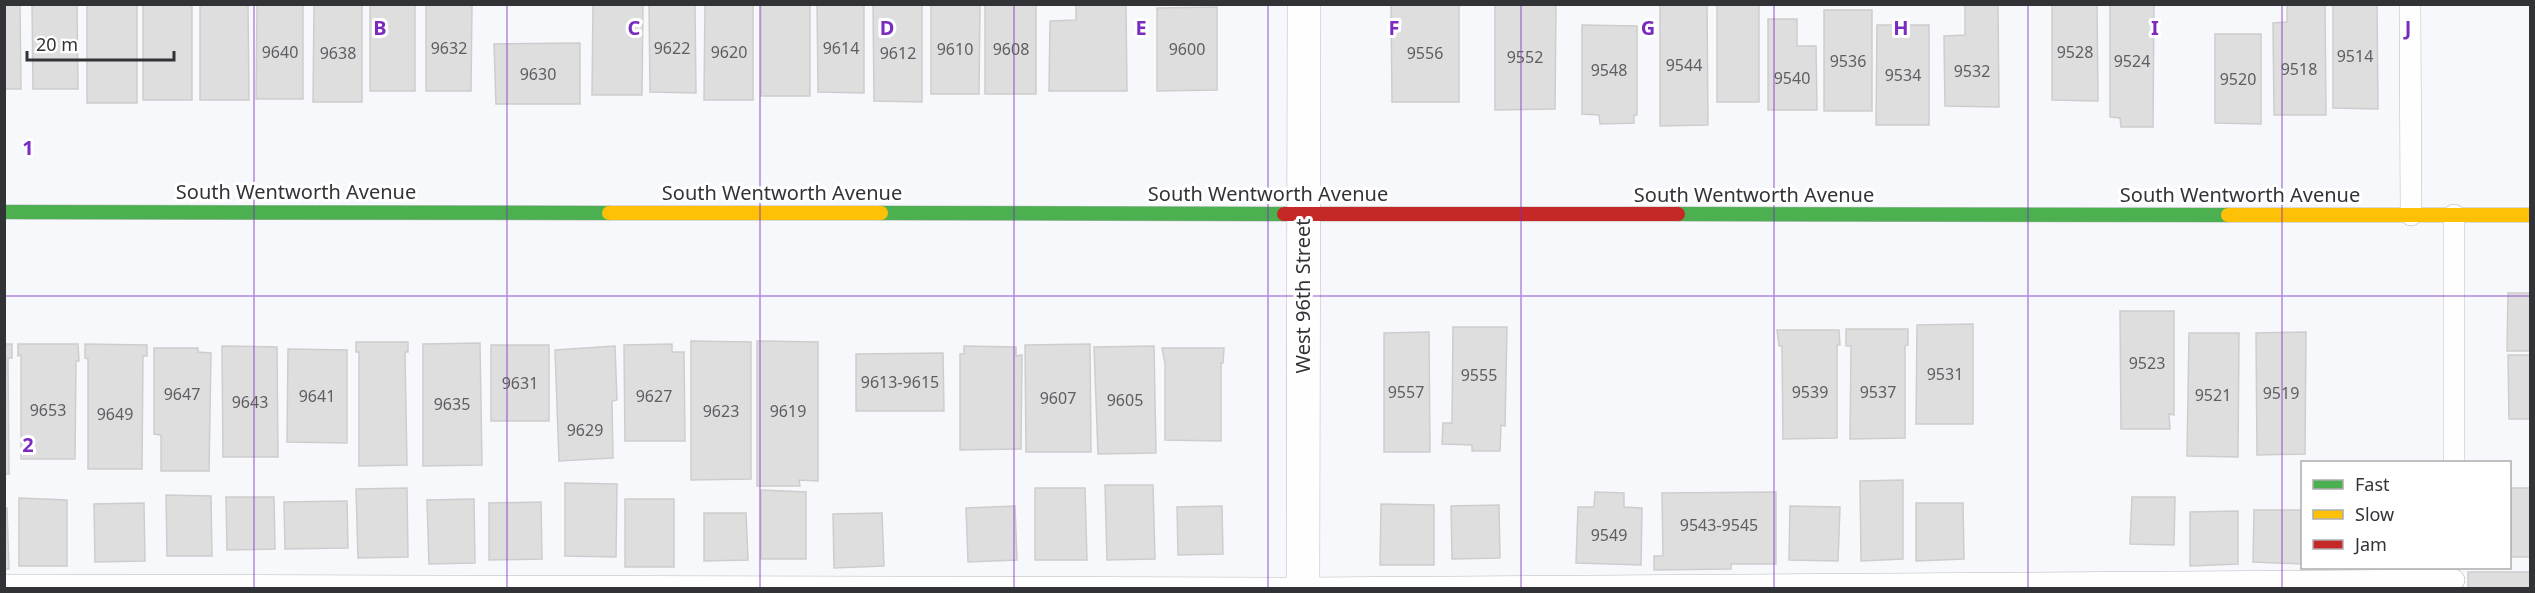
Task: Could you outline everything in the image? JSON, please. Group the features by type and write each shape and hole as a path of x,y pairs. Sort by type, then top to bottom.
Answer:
{"street":[{"name":"West 96th Street","path":"1303,588 1304,4"},
{"name":"South Wentworth Avenue","path":"4,212 2530,215"}],"lane":[{"path":"2410,4 2411,215"},
{"path":"2454,215 2454,461"},
{"path":"4,585 1303,588 2454,579"}],"building":[{"path":"4,4 20,4 21,89 4,89"},
{"path":"32,4 77,4 78,89 33,89"},
{"path":"87,4 137,4 137,103 87,103"},
{"path":"143,4 192,4 192,100 143,100"},
{"path":"200,4 248,4 249,100 200,100"},
{"path":"257,4 303,4 303,99 256,99"},
{"path":"314,4 362,4 362,102 313,102"},
{"path":"370,4 415,4 415,91 370,91"},
{"path":"426,4 472,4 471,91 426,91"},
{"path":"593,4 643,4 642,95 592,95"},
{"path":"649,4 695,4 696,93 650,92"},
{"path":"705,4 753,4 753,100 704,100"},
{"path":"761,4 810,4 810,96 761,96"},
{"path":"817,4 864,4 864,93 818,92"},
{"path":"873,4 922,4 922,102 874,101"},
{"path":"931,4 980,4 979,94 931,94"},
{"path":"985,4 1036,4 1036,94 985,94"},
{"path":"1076,4 1126,4 1127,91 1049,91 1050,21 1076,20"},
{"path":"1391,4 1459,4 1459,102 1392,102"},
{"path":"1495,4 1556,4 1555,109 1495,110"},
{"path":"1660,4 1707,4 1708,125 1660,126"},
{"path":"1717,4 1759,4 1759,102 1717,102"},
{"path":"1965,4 1998,4 1999,107 1945,106 1944,36 1965,35"},
{"path":"2052,4 2097,4 2098,101 2052,100"},
{"path":"2110,4 2154,4 2153,127 2121,127 2120,118 2110,117"},
{"path":"2287,4 2325,4 2326,115 2274,115 2273,23 2287,22"},
{"path":"2333,4 2377,4 2378,109 2333,108"},
{"path":"1217,7 1217,90 1157,91 1157,8"},
{"path":"1824,10 1872,10 1872,111 1824,111"},
{"path":"1768,19 1797,19 1797,46 1816,46 1817,110 1768,110"},
{"path":"1582,25 1637,26 1637,115 1634,115 1634,123 1600,124 1599,115 1582,114"},
{"path":"1877,25 1929,25 1929,125 1876,125"},
{"path":"2215,34 2261,34 2261,124 2215,123"},
{"path":"580,43 580,104 496,104 494,44"},
{"path":"2508,293 2530,293 2530,351 2507,351"},
{"path":"2120,311 2174,311 2174,415 2169,414 2170,429 2121,429"},
{"path":"1973,324 1973,424 1916,424 1917,325"},
{"path":"1453,327 1507,327 1505,426 1501,425 1500,451 1472,451 1472,445 1442,444 1443,423 1452,423"},
{"path":"1846,329 1908,329 1908,345 1905,346 1905,438 1850,439 1851,346 1846,346"},
{"path":"1777,330 1839,330 1837,438 1783,439 1782,346 1779,346"},
{"path":"1429,332 1430,452 1384,452 1384,333"},
{"path":"2306,332 2305,454 2257,455 2256,333"},
{"path":"2189,333 2239,333 2238,457 2187,456"},
{"path":"691,341 751,342 751,479 691,480"},
{"path":"757,341 818,342 818,481 799,480 800,486 757,486"},
{"path":"356,342 408,342 408,352 405,352 407,465 359,466 359,352 356,352"},
{"path":"480,343 482,465 423,466 423,344"},
{"path":"4,344 12,344 12,358 8,358 9,474 4,474"},
{"path":"18,344 78,344 75,459 21,459 21,355 18,356"},
{"path":"85,344 147,345 147,356 143,356 142,469 88,469 88,359 85,358"},
{"path":"672,344 672,352 684,352 685,441 625,441 624,345"},
{"path":"1090,344 1091,452 1026,452 1025,345"},
{"path":"491,345 549,345 549,421 491,421"},
{"path":"222,346 277,347 278,457 223,457"},
{"path":"615,346 617,400 612,401 613,458 559,461 555,350"},
{"path":"964,346 1016,347 1016,356 1022,355 1021,449 960,450 960,354 964,354"},
{"path":"1154,346 1156,453 1098,454 1094,347"},
{"path":"154,348 198,348 198,352 211,353 209,471 161,471 161,435 154,434"},
{"path":"1162,348 1224,348 1223,363 1221,363 1221,441 1165,440 1165,363"},
{"path":"288,349 347,350 347,443 287,442"},
{"path":"943,353 944,411 856,411 856,354"},
{"path":"2508,355 2530,355 2530,419 2509,419"},
{"path":"1903,480 1903,559 1861,561 1860,481"},
{"path":"565,483 617,484 616,557 565,556"},
{"path":"1105,485 1153,485 1155,559 1107,560"},
{"path":"407,488 408,557 358,558 356,489"},
{"path":"1035,488 1085,488 1087,560 1035,560"},
{"path":"2511,488 2530,488 2530,557 2511,557"},
{"path":"761,490 806,492 806,559 761,559"},
{"path":"1595,492 1624,493 1624,507 1642,508 1641,565 1576,563 1578,507 1594,507"},
{"path":"1776,492 1776,564 1731,564 1731,569 1654,570 1654,556 1663,556 1662,493"},
{"path":"166,495 211,496 212,556 167,556"},
{"path":"226,497 274,497 275,549 227,550"},
{"path":"2132,497 2175,497 2174,545 2130,544"},
{"path":"19,498 67,500 67,566 19,566"},
{"path":"474,499 475,563 429,564 427,500"},
{"path":"625,499 674,499 674,567 625,567"},
{"path":"347,501 348,548 285,549 284,502"},
{"path":"541,502 542,559 489,560 489,503"},
{"path":"144,503 145,561 95,562 94,504"},
{"path":"1916,503 1963,503 1964,559 1916,561"},
{"path":"1381,504 1434,505 1434,565 1380,565"},
{"path":"1499,505 1500,558 1452,559 1451,506"},
{"path":"1015,506 1017,560 968,562 966,508"},
{"path":"1222,506 1223,554 1178,555 1177,507"},
{"path":"1790,506 1840,507 1838,561 1789,560"},
{"path":"4,508 7,508 9,569 4,569"},
{"path":"2254,510 2301,510 2301,564 2253,562"},
{"path":"2238,511 2238,564 2190,566 2190,512"},
{"path":"704,513 746,513 748,560 704,561"},
{"path":"882,513 884,566 834,568 833,514"},
{"path":"2468,572 2530,572 2530,588 2468,588"}],"traffic: fast":[{"path":"4,212 609,213"},
{"path":"881,213 1284,214"},
{"path":"1678,214 2228,215"}],"traffic: slow":[{"path":"609,213 881,213"},
{"path":"2228,215 2530,215"}],"traffic: jam":[{"path":"1284,214 1678,214"}]}
